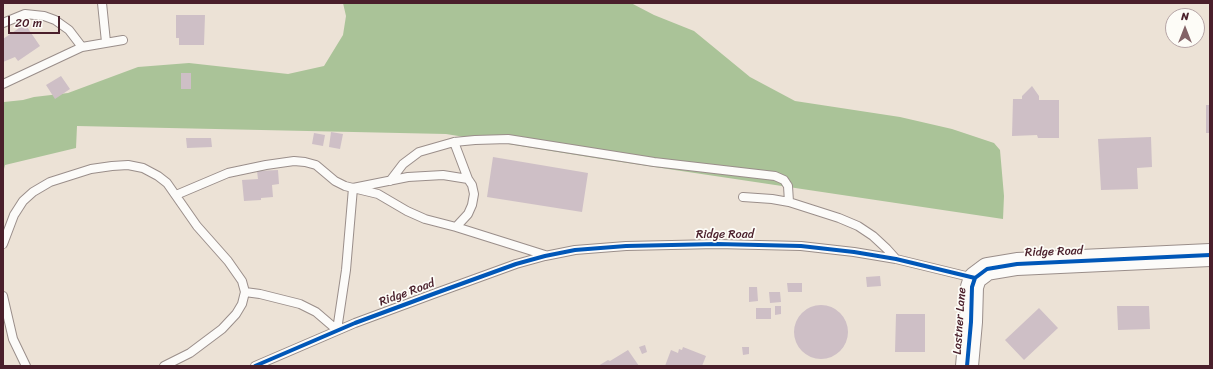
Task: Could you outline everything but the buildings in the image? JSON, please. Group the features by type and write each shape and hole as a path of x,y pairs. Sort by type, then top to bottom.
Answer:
{"street":[{"name":"Ridge Road","path":"975,278 987,269 1016,264 1210,255"},
{"name":"Lastner Lane","path":"967,366 971,322 972,287 975,278"}],"lane":[{"path":"102,3 106,42"},
{"path":"3,23 25,14 44,16 55,20 69,30 82,47"},
{"path":"3,84 82,47 124,40"},
{"path":"390,181 403,164 419,152 454,142 508,139 654,162 775,176 784,180 788,186 789,202"},
{"path":"454,142 468,179 472,185 474,194 472,205 468,214 456,228"},
{"path":"176,195 228,173 266,165 294,161 304,162 316,165 336,182 345,186 378,194 406,211 425,219 546,256"},
{"path":"3,244 14,214 23,201 33,192 50,182 91,169 128,165 143,168 158,176 167,183 197,226 232,266 242,281 245,292 242,304 236,314 222,329 190,353 164,366"},
{"path":"353,188 408,178 443,176 468,179"},
{"path":"337,330 346,270 353,188"},
{"path":"743,197 789,202 821,211 858,226 888,249 896,259"},
{"name":"Ridge Road","path":"255,366 337,330 509,267 546,256 576,250 626,246 717,244 800,246 848,251 896,259 975,278"},
{"path":"245,292 300,304 316,312 337,330"},
{"path":"3,296 13,339 26,366"}],"green space":[{"path":"343,3 631,3 654,15 694,31 750,77 795,101 900,117 952,129 994,143 1000,150 1004,196 1003,219 601,159 446,134 77,126 76,148 5,165 3,173 3,101 23,100 34,97 68,93 138,67 189,63 288,74 324,66 343,35 346,16"}],"cycle path":[{"path":"255,366 355,323 436,293 516,264 575,250 626,246 717,244 801,246 854,252 896,259 975,278"},
{"path":"967,366 971,322 972,287 975,278 987,269 1017,264 1210,255"}]}
